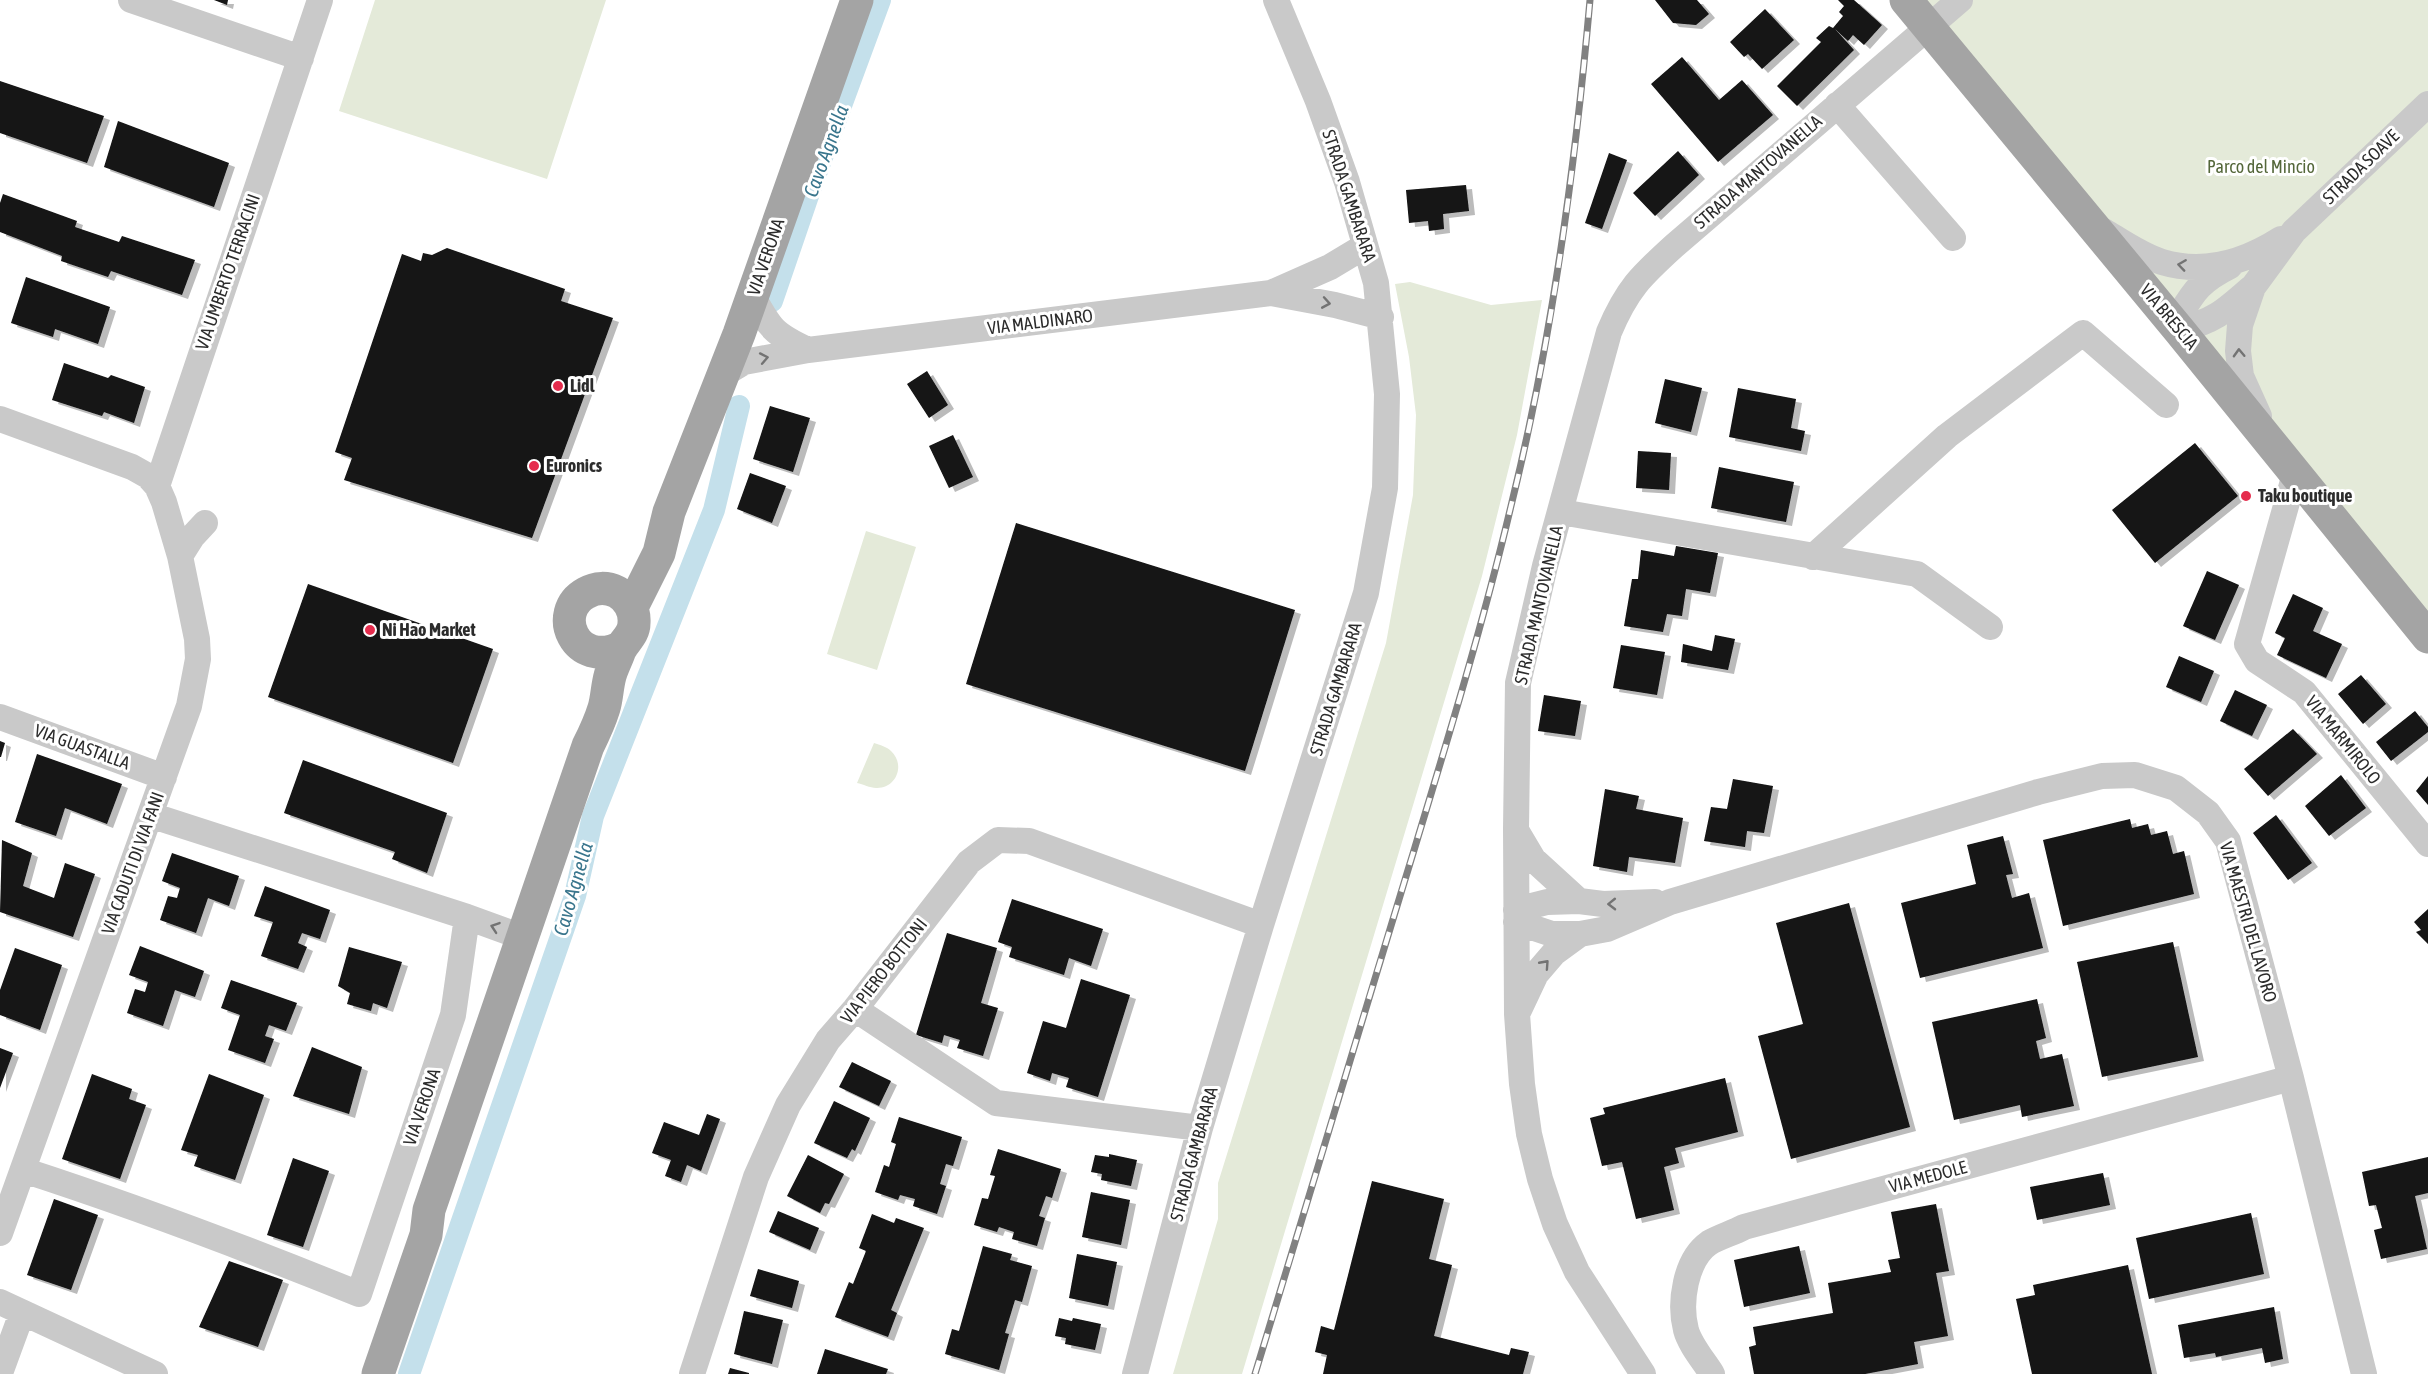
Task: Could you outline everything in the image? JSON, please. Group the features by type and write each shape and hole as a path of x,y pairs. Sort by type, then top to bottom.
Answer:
{"main road":[{"name":"VIA VERONA","path":"619,598 627,575 639,561 669,512 753,295 857,0"},
{"name":"VIA BRESCIA","path":"1906,0 2177,327 2428,637"},
{"name":"VIA VERONA","path":"378,1374 426,1235 429,1210 588,746 604,709 610,677 622,647 633,633 634,616 619,598 595,589 584,593 576,601 570,613 570,626 588,667 592,690 588,746"},
{"path":"579,644 589,651 600,653 611,652 622,647"},
{"name":"VIA VERONA","path":"358,1374 388,1285 411,1239 429,1210"}],"street":[{"path":"131,0 301,58"},
{"name":"VIA UMBERTO TERRACINI","path":"157,486 171,438 320,0"},
{"name":"STRADA GAMBARARA","path":"1135,1374 1200,1128 1260,925 1366,593 1385,488 1387,394 1376,283 1340,162 1276,0"},
{"name":"STRADA MANTOVANELLA","path":"1643,1374 1577,1272 1540,1179 1529,1134 1522,1084 1517,1014 1518,682 1545,566 1609,332 1619,308 1634,283 1836,105 1930,28 1960,0"},
{"name":"STRADA SOAVE","path":"2294,231 2428,104"},
{"path":"1836,105 1953,238"},
{"path":"2087,220 2127,246 2162,262 2198,267 2238,262"},
{"path":"2177,327 2193,291 2212,275 2259,254 2294,231"},
{"path":"2177,327 2206,322 2225,312 2253,287 2294,231"},
{"name":"VIA MALDINARO","path":"722,375 744,362 808,350 1271,293 1330,267 1365,246"},
{"path":"2253,287 2240,325 2238,351 2241,376 2274,446"},
{"name":"VIA MALDINARO","path":"1271,293 1381,316"},
{"path":"753,295 769,326 784,338 808,350"},
{"path":"1813,557 1947,436 2083,333 2166,405"},
{"path":"0,419 132,467 148,476 157,486"},
{"name":"VIA MARMIROLO","path":"2295,474 2250,626 2247,644 2257,661 2304,692 2428,844"},
{"name":"VIA CADUTI DI VIA FANI","path":"0,1233 191,701 198,659 197,639 180,556 157,486"},
{"path":"1561,512 1917,574 1990,627"},
{"path":"180,556 192,537 205,523"},
{"name":"VIA GUASTALLA","path":"0,717 164,777"},
{"name":"VIA MAESTRI DEL LAVORO","path":"1671,902 2038,792 2102,776 2135,775 2176,788 2208,813 2228,841 2291,1077 2364,1374"},
{"path":"150,814 522,937"},
{"path":"1516,829 1533,859 1579,901"},
{"name":"VIA PIERO BOTTONI","path":"692,1374 756,1177 788,1105 828,1040 855,1009 969,862 998,840 1029,841 1260,925"},
{"path":"1516,916 1547,902 1579,901 1603,904 1671,902"},
{"path":"1516,916 1552,934 1580,934 1607,929 1671,902"},
{"name":"VIA VERONA","path":"23,1170 105,1196 214,1236 359,1294 453,1015 467,917"},
{"path":"1517,1014 1536,974 1554,954 1580,934"},
{"path":"855,1009 996,1103 1200,1128"},
{"name":"VIA MEDOLE","path":"1712,1374 1686,1332 1682,1306 1684,1285 1693,1264 1708,1244 1743,1227 2291,1077"},
{"name":"VIA VERONA","path":"369,1374 390,1322 407,1292"},
{"path":"0,1373 11,1308 155,1374"}],"green space":[{"path":"375,0 606,0 547,179 339,111"},
{"name":"Parco del Mincio","path":"1906,0 2428,0 2428,636"},
{"path":"1410,282 1491,305 1542,300 1517,435 1482,576 1242,1374 1173,1374 1218,1219 1218,1183 1386,643 1413,495 1416,415 1409,357 1395,284"},
{"path":"866,531 916,547 877,670 827,654"},
{"path":"874,743 889,750 898,763 898,769 897,775 889,785 874,788 857,783"}],"building":[{"path":"214,0 228,0 227,5"},
{"path":"1655,0 1697,0 1709,14 1696,25 1673,23"},
{"path":"1838,0 1854,0 1882,25 1864,45 1853,35 1848,41 1835,29 1854,50 1797,106 1777,86 1821,42 1816,38 1829,26 1833,28 1843,16 1839,12 1844,6"},
{"path":"1765,9 1794,40 1762,69 1748,54 1744,57 1730,42"},
{"path":"1682,57 1719,100 1742,80 1773,115 1718,162 1651,84"},
{"path":"0,81 104,116 87,163 0,133"},
{"path":"118,121 229,163 214,207 104,167"},
{"path":"1678,151 1699,175 1655,216 1633,193"},
{"path":"1609,153 1627,160 1602,229 1585,223"},
{"path":"1466,185 1469,211 1443,214 1444,229 1429,231 1428,221 1409,223 1406,190"},
{"path":"3,194 77,221 75,227 119,242 122,236 195,260 182,295 111,271 108,277 61,261 62,256 0,232 0,203"},
{"path":"447,248 565,289 561,301 613,318 532,538 344,480 352,458 335,452 402,254 421,261 423,253 432,255"},
{"path":"26,277 110,307 98,344 55,329 53,337 11,323"},
{"path":"64,363 108,378 111,375 145,387 134,423 104,412 102,416 52,400"},
{"path":"927,371 948,405 929,418 907,384"},
{"path":"1665,379 1702,388 1691,432 1655,423"},
{"path":"1738,388 1796,399 1791,428 1805,431 1801,451 1729,437"},
{"path":"770,406 810,418 793,472 753,459"},
{"path":"953,435 973,477 949,488 929,446"},
{"path":"2195,443 2238,496 2155,563 2112,510"},
{"path":"1638,451 1671,453 1669,490 1636,488"},
{"path":"1719,467 1794,482 1786,522 1711,508"},
{"path":"750,473 786,486 772,523 737,509"},
{"path":"1016,523 1295,610 1245,771 966,684"},
{"path":"1676,546 1718,553 1710,593 1686,589 1682,616 1667,614 1663,632 1624,626 1632,579 1638,579 1641,550 1674,556"},
{"path":"2207,571 2239,585 2215,640 2183,626"},
{"path":"308,584 493,649 453,763 268,697"},
{"path":"2293,594 2323,608 2313,631 2342,644 2326,678 2277,655 2285,638 2275,633"},
{"path":"1715,635 1735,639 1728,670 1681,662 1683,644 1712,651"},
{"path":"1621,645 1665,652 1657,695 1613,688"},
{"path":"2179,656 2214,671 2201,702 2166,687"},
{"path":"2361,675 2386,704 2363,724 2338,694"},
{"path":"2235,690 2267,705 2252,736 2220,721"},
{"path":"1544,695 1581,701 1575,736 1538,731"},
{"path":"2415,711 2428,727 2428,732 2391,761 2376,742"},
{"path":"2293,729 2317,754 2268,796 2244,769"},
{"path":"0,741 5,743 1,757 0,757"},
{"path":"37,754 122,784 107,824 65,808 56,836 15,822"},
{"path":"303,760 447,813 427,873 392,859 395,852 284,813"},
{"path":"2341,775 2366,808 2329,836 2305,806"},
{"path":"2428,776 2428,805 2416,791"},
{"path":"1733,779 1773,786 1764,833 1747,831 1745,847 1704,841 1711,807 1727,809"},
{"path":"1605,789 1639,796 1636,809 1683,818 1675,863 1629,857 1627,872 1593,866"},
{"path":"2276,815 2312,863 2288,880 2253,833"},
{"path":"2130,819 2132,828 2148,824 2151,835 2167,831 2173,854 2184,851 2194,894 2063,926 2043,840"},
{"path":"2003,836 2013,874 2006,875 2012,898 2029,893 2043,948 1920,978 1901,903 1976,884 1967,845"},
{"path":"2,840 32,853 23,886 54,898 65,863 95,874 73,937 0,912"},
{"path":"172,853 239,876 229,906 208,898 196,933 160,920 168,896 177,898 180,888 162,881"},
{"path":"265,886 330,910 320,939 302,933 298,943 307,947 298,969 261,956 273,922 254,916"},
{"path":"1012,899 1103,929 1091,966 1069,958 1064,975 1009,957 1012,947 998,942"},
{"path":"1849,903 1910,1127 1791,1159 1758,1036 1803,1024 1776,923"},
{"path":"2428,909 2428,944 2416,932 2421,930 2414,922"},
{"path":"947,933 997,948 981,1003 998,1008 983,1056 957,1048 960,1040 944,1035 942,1043 916,1035"},
{"path":"2173,942 2198,1057 2102,1077 2077,962"},
{"path":"140,946 204,971 195,997 175,990 163,1026 127,1013 135,989 145,992 148,982 129,975"},
{"path":"349,947 402,962 387,1008 373,1003 371,1011 347,1004 350,993 338,986"},
{"path":"15,948 62,965 40,1030 0,1015 0,990"},
{"path":"1081,979 1130,995 1098,1097 1066,1087 1069,1078 1052,1073 1050,1081 1027,1073 1043,1021 1066,1028"},
{"path":"231,980 297,1003 286,1031 269,1025 265,1036 274,1039 265,1063 228,1050 240,1015 221,1008"},
{"path":"2037,999 2046,1038 2036,1041 2040,1059 2062,1054 2074,1106 2022,1117 2020,1105 1954,1120 1932,1022"},
{"path":"312,1047 362,1067 349,1114 293,1096"},
{"path":"0,1048 13,1053 0,1088"},
{"path":"852,1062 891,1081 879,1106 839,1087"},
{"path":"92,1074 132,1089 129,1099 146,1105 120,1179 62,1159"},
{"path":"209,1074 264,1095 235,1180 194,1166 198,1155 181,1150"},
{"path":"1725,1078 1738,1132 1675,1148 1679,1163 1664,1167 1674,1210 1636,1219 1622,1162 1602,1166 1590,1118 1605,1114 1603,1108"},
{"path":"834,1101 870,1118 855,1151 852,1149 847,1158 814,1143"},
{"path":"707,1114 720,1119 701,1171 687,1165 681,1182 665,1176 671,1160 652,1153 664,1122 699,1135"},
{"path":"899,1117 962,1137 953,1166 946,1164 940,1184 946,1186 937,1214 913,1206 915,1199 900,1195 898,1200 875,1192 884,1165 889,1167 896,1144 891,1142"},
{"path":"998,1149 1061,1169 1052,1198 1046,1196 1039,1216 1045,1218 1037,1246 1012,1239 1014,1232 999,1227 997,1232 974,1225 982,1198 988,1199 995,1176 990,1175"},
{"path":"1109,1154 1137,1160 1131,1186 1101,1180 1102,1174 1091,1172 1095,1155 1109,1157"},
{"path":"808,1155 844,1174 829,1204 825,1203 820,1213 787,1196"},
{"path":"2428,1157 2428,1193 2415,1196 2427,1249 2381,1259 2374,1230 2382,1228 2376,1205 2369,1206 2362,1172"},
{"path":"293,1158 329,1171 303,1247 267,1235"},
{"path":"2103,1173 2110,1205 2037,1220 2030,1187"},
{"path":"1372,1181 1444,1199 1429,1259 1452,1265 1434,1336 1509,1355 1511,1348 1529,1352 1523,1374 1323,1374 1327,1355 1315,1352 1321,1326 1334,1330"},
{"path":"1091,1192 1130,1200 1121,1245 1082,1237"},
{"path":"54,1199 98,1215 71,1290 27,1275"},
{"path":"1936,1204 1949,1271 1936,1273 1948,1336 1914,1342 1918,1364 1865,1374 1754,1374 1749,1347 1756,1345 1753,1327 1833,1313 1828,1283 1891,1272 1888,1260 1900,1258 1891,1212"},
{"path":"778,1211 819,1228 810,1250 769,1232"},
{"path":"2251,1213 2264,1274 2149,1299 2136,1238"},
{"path":"872,1214 894,1223 896,1218 924,1228 891,1310 897,1313 888,1337 835,1317 849,1282 853,1284 866,1251 859,1248"},
{"path":"983,1246 1012,1254 1010,1260 1032,1266 1022,1302 1015,1300 1005,1333 1009,1334 999,1370 945,1354 952,1329 959,1331"},
{"path":"1799,1246 1810,1293 1744,1307 1734,1260"},
{"path":"1077,1254 1117,1262 1108,1306 1069,1298"},
{"path":"229,1261 283,1280 258,1347 199,1327"},
{"path":"2128,1265 2152,1374 2032,1374 2016,1299 2035,1295 2033,1285"},
{"path":"758,1269 799,1281 792,1308 750,1296"},
{"path":"2274,1307 2283,1359 2265,1363 2262,1348 2216,1357 2215,1353 2184,1358 2178,1325"},
{"path":"744,1311 783,1320 772,1364 734,1354"},
{"path":"1059,1318 1072,1321 1073,1318 1101,1324 1095,1350 1065,1344 1066,1338 1055,1336"},
{"path":"825,1349 888,1369 886,1374 817,1374"},
{"path":"730,1368 749,1373 749,1374 728,1374"}],"waterway":[{"name":"Cavo Agnella","path":"772,301 880,0"},
{"name":"Cavo Agnella","path":"409,1374 575,896 593,816 714,510 739,406"}],"railway":[{"path":"1255,1374 1447,742 1511,506 1539,381 1560,254 1577,127 1590,0"}],"place":[{"name":"Lidl","path":"558,386"},
{"name":"Euronics","path":"534,466"},
{"name":"Taku boutique","path":"2246,496"},
{"name":"Ni Hao Market","path":"370,630"}]}
